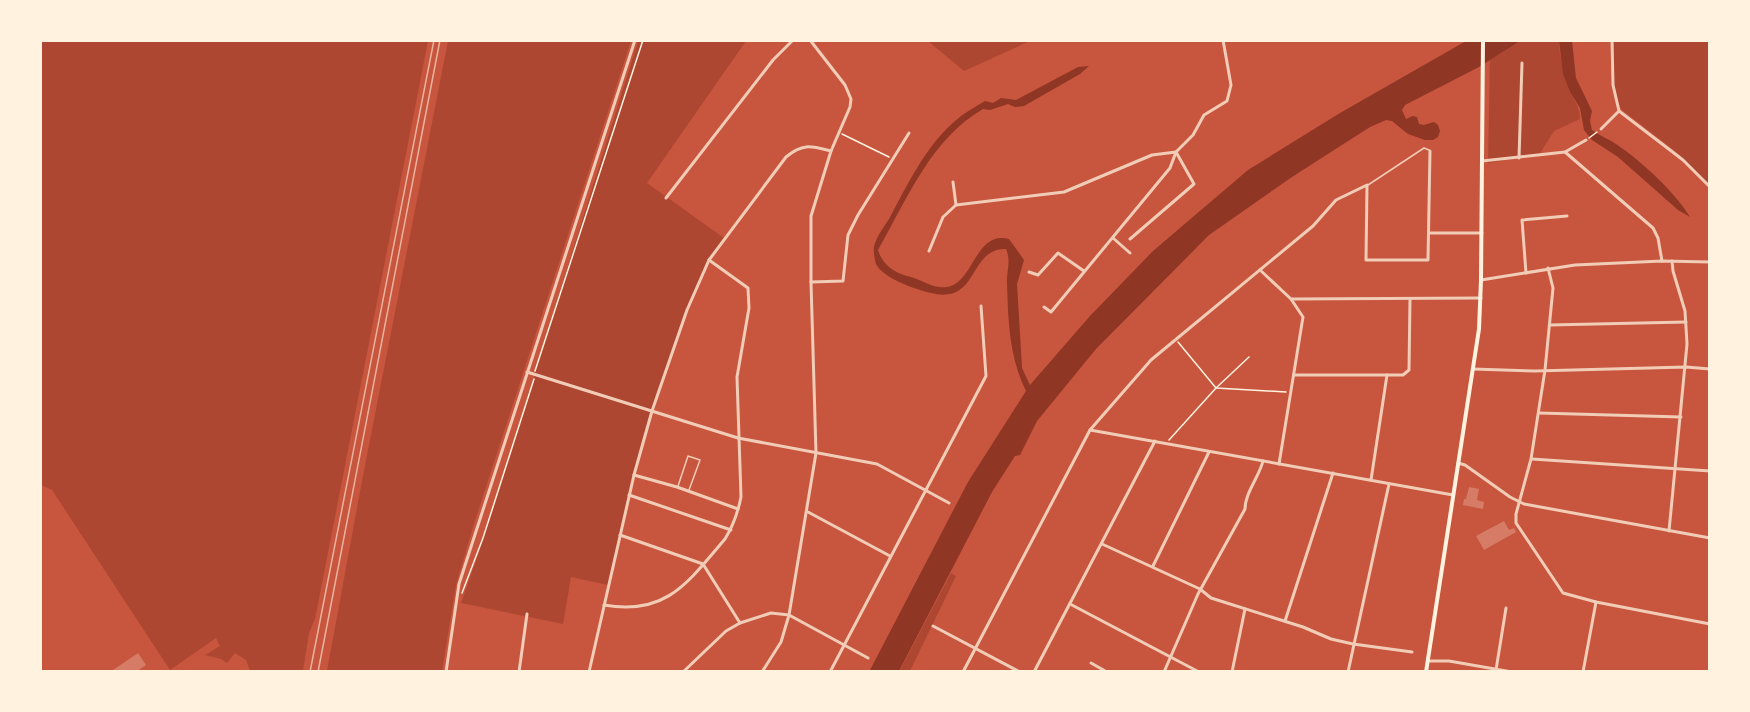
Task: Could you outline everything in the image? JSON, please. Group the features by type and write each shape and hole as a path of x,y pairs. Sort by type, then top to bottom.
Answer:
{"main road":[{"path":"1426,672 1479,329 1483,40"}],"street":[{"path":"446,672 459,584 635,40"},
{"path":"666,198 773,60 793,40"},
{"path":"762,672 781,642 789,615 808,512 816,453 811,216 831,151 848,114 850,99 845,85 810,40"},
{"path":"1044,308 1051,312 1113,238 1170,168 1176,152 1193,135 1204,115 1227,101 1231,85 1223,40"},
{"path":"1612,40 1613,85 1619,111 1683,160 1710,187"},
{"path":"1519,158 1522,63"},
{"path":"1601,129 1619,111"},
{"path":"811,282 843,280 848,235 909,134"},
{"path":"1482,161 1565,152 1586,140"},
{"path":"590,672 628,495 652,411 687,310 709,260 786,157 796,148 809,146 831,151"},
{"path":"963,672 1090,430 1151,360 1313,226 1336,200 1367,185 1366,260 1428,260 1430,151"},
{"path":"929,251 935,231 943,217 956,205 1064,192 1152,155 1176,152"},
{"path":"1130,239 1194,184 1176,152"},
{"path":"1565,152 1653,228 1658,238 1662,261"},
{"path":"953,182 956,205"},
{"path":"1526,273 1522,220 1567,216"},
{"path":"1429,233 1482,233"},
{"path":"1113,238 1130,253"},
{"path":"1029,272 1038,275 1058,253 1084,271"},
{"path":"604,605 622,608 659,601 678,591 731,530 738,509 741,497 737,377 749,308 747,288 709,260"},
{"path":"1669,531 1687,344 1685,311 1672,261"},
{"path":"1481,279 1548,268 1598,263 1710,262"},
{"path":"1548,268 1553,288 1545,370 1531,459 1516,514 1516,523 1563,593 1596,602 1710,624"},
{"path":"1260,270 1291,299 1304,317 1279,464"},
{"path":"1291,299 1481,298"},
{"path":"1294,375 1403,375 1409,370 1410,299"},
{"path":"830,672 986,376 981,306"},
{"path":"1550,326 1686,322"},
{"path":"1473,369 1686,367 1710,369"},
{"path":"527,372 738,438 877,464 949,503"},
{"path":"1371,480 1388,375"},
{"path":"1539,412 1681,417"},
{"path":"1090,430 1453,495"},
{"path":"1034,672 1155,441"},
{"path":"1153,566 1209,451"},
{"path":"1531,459 1710,471"},
{"path":"1164,672 1200,589 1245,509 1263,461"},
{"path":"1458,463 1465,465 1519,502 1710,538"},
{"path":"1285,621 1333,473"},
{"path":"634,475 689,491 738,509"},
{"path":"1348,672 1389,484"},
{"path":"628,495 731,530"},
{"path":"808,512 890,556"},
{"path":"620,535 703,564 740,623"},
{"path":"1102,544 1200,589 1211,598 1285,621 1331,639 1412,651"},
{"path":"1583,672 1596,602"},
{"path":"1070,604 1199,672"},
{"path":"1232,672 1245,608"},
{"path":"1496,670 1506,608"},
{"path":"683,672 726,631 740,623 771,613 789,615 868,658"},
{"path":"519,672 527,614"},
{"path":"933,626 1020,672"},
{"path":"1427,661 1449,661 1512,672"},
{"path":"1091,663 1107,672"}],"lane":[{"path":"1367,185 1424,148 1430,151"},
{"path":"677,488 688,456 700,460 689,491"}],"path":[{"path":"456,601 461,595 483,538 535,367 643,40"},
{"path":"1586,140 1601,129"},
{"path":"840,133 892,159"},
{"path":"1176,339 1216,388 1291,393"},
{"path":"1166,443 1216,388 1249,357"}],"shaded area":[{"path":"40,41 428,41 303,671 250,671 246,660 235,653 227,663 205,655 220,646 216,638 170,670 52,490 41,485"},
{"path":"448,41 631,41 474,524 456,585 442,671 327,671 362,481"},
{"path":"638,41 746,41 647,183 724,238 709,260 687,310 652,411 608,585 571,577 563,624 461,603 533,384"},
{"path":"928,41 1030,41 964,71"},
{"path":"1466,41 1520,41 1479,67 1405,105 1402,110 1406,119 1417,117 1419,124 1424,125 1434,122 1440,131 1438,137 1425,140 1408,134 1392,121 1386,120 1370,127 1292,177 1209,235 1096,349 1037,421 1020,455 1015,456 992,492 899,671 869,672 968,482 1026,391 1016,365 1010,338 1007,281 1009,261 1006,249 994,251 986,257 967,283 960,290 950,294 936,294 903,284 886,275 876,264 874,248 878,236 918,167 944,131 962,115 985,101 993,103 1001,98 1016,100 1078,67 1089,66 1080,74 1024,106 1015,107 1008,104 990,110 983,109 965,122 935,153 922,172 878,250 885,263 897,272 932,285 947,287 963,277 989,242 998,238 1009,239 1024,260 1017,284 1022,368 1030,385 1090,316 1153,251 1248,170 1340,113"},
{"path":"1520,41 1559,41 1564,74 1578,108 1580,119 1554,131 1539,155 1488,163 1490,60"},
{"path":"1559,41 1572,41 1576,78 1592,111 1590,121 1592,130 1636,159 1667,188 1690,217 1678,210 1618,157 1592,140 1584,130 1580,108 1563,74"},
{"path":"1614,41 1709,41 1709,184 1675,151 1622,110 1616,94"},
{"path":"951,573 956,576 910,671 899,672"}],"building":[{"path":"1469,487 1479,489 1477,500 1484,502 1483,509 1463,505"},
{"path":"1504,521 1509,530 1514,528 1516,532 1484,550 1476,536"},
{"path":"138,653 146,665 136,672 110,672"}],"tram line":[{"path":"318,672 440,40"}],"railway":[{"path":"310,672 434,40"}]}
